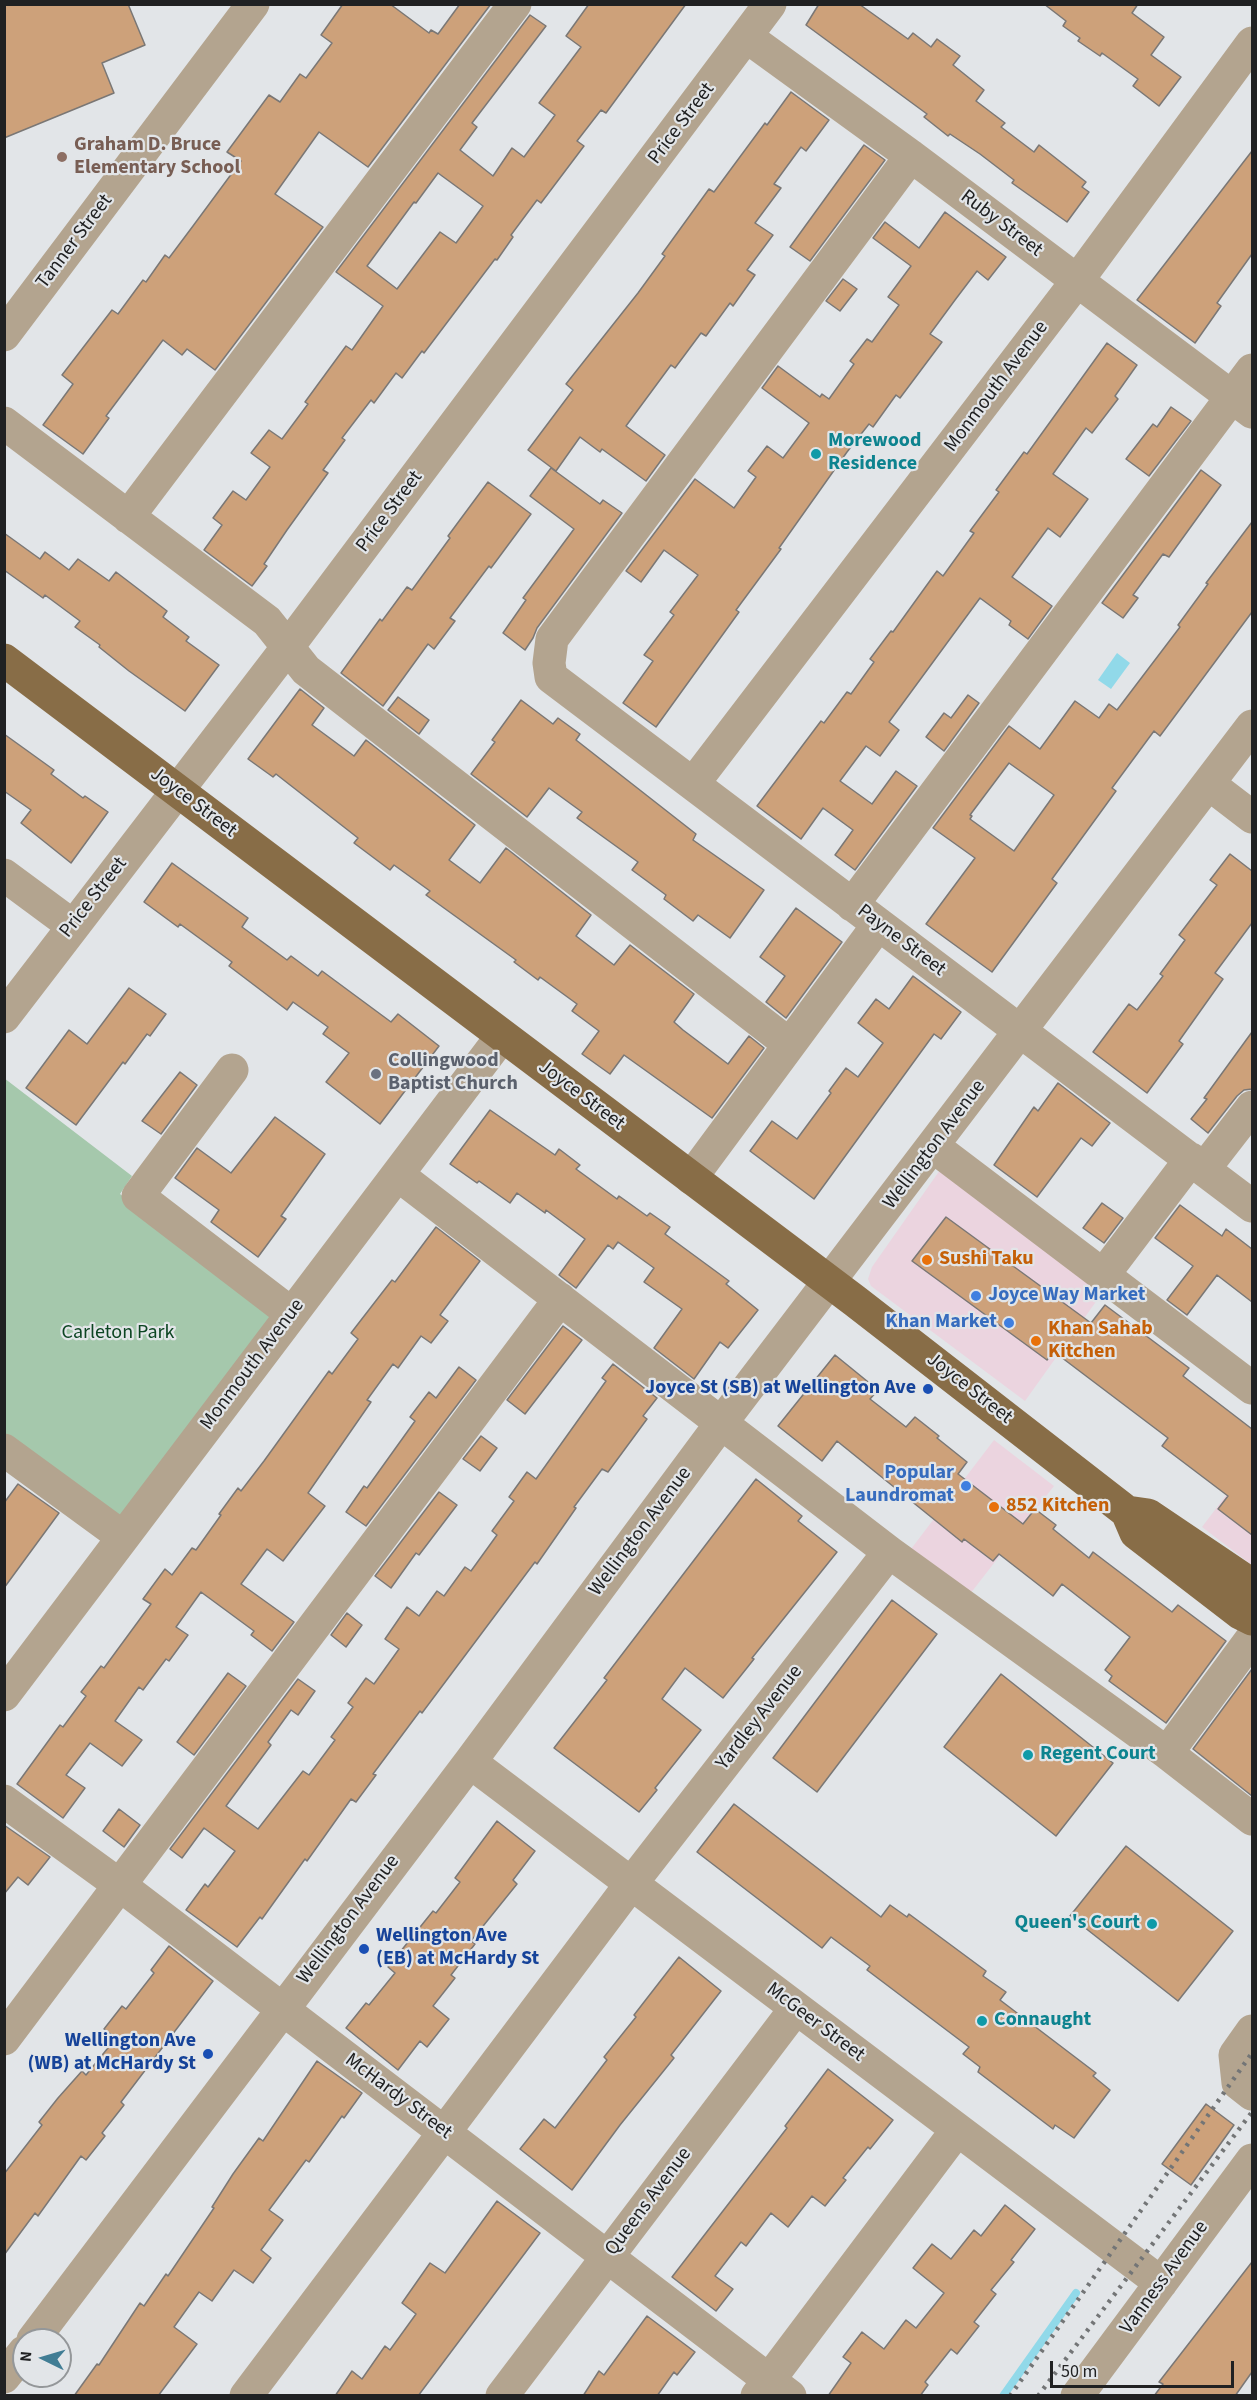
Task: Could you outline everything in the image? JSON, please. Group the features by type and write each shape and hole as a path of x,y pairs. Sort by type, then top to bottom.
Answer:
{"main road":[{"name":"Joyce Street","path":"4,660 830,1282 1128,1512 1148,1515 1252,1585"},
{"name":"Joyce Street","path":"1128,1512 1136,1533 1240,1613 1252,1619"}],"street":[{"name":"Tanner Street","path":"4,335 253,4"},
{"path":"128,517 515,4"},
{"name":"Price Street","path":"4,1017 287,648 770,4"},
{"name":"Ruby Street","path":"747,37 911,156 1243,404"},
{"name":"Monmouth Avenue","path":"693,784 1077,281 1252,43"},
{"name":"Payne Street","path":"911,156 552,639 549,663 551,676 1252,1206"},
{"path":"852,904 1243,404 1252,370"},
{"path":"4,423 267,621 306,670 789,1044"},
{"name":"Wellington Avenue","path":"42,2328 470,1762 722,1422 934,1147 1252,726"},
{"path":"1209,784 1252,816"},
{"path":"4,875 73,926"},
{"path":"691,1178 878,925"},
{"name":"Monmouth Avenue","path":"4,1695 502,1036"},
{"path":"232,1070 138,1196 292,1314"},
{"path":"1104,1274 1198,1164 1252,1107"},
{"path":"934,1147 1252,1388"},
{"path":"398,1175 889,1552 1167,1754 1252,1819"},
{"path":"4,2039 560,1299"},
{"path":"4,1450 123,1538"},
{"name":"Yardley Avenue","path":"246,2396 631,1884 889,1552"},
{"path":"1167,1754 1252,1638"},
{"name":"McGeer Street","path":"470,1762 1161,2283"},
{"name":"McHardy Street","path":"4,1801 121,1886 445,2132 607,2257 772,2390"},
{"name":"Queens Avenue","path":"502,2396 796,2008"},
{"path":"1252,2031 1235,2055 1238,2083 1252,2094"},
{"path":"772,2390 957,2130"},
{"name":"Vanness Avenue","path":"1077,2396 1252,2160"}],"shaded area":[{"path":"940,1170 1105,1289 1025,1401 871,1286 868,1279 872,1267"},
{"path":"994,1440 1054,1486 970,1594 911,1549"},
{"path":"1252,1461 1252,1565 1202,1527"}],"green space":[{"name":"Carleton Park","path":"4,1078 132,1176 120,1194 271,1310 269,1319 121,1516 5,1443"}],"water":[{"path":"1117,653 1130,663 1111,689 1098,680"}],"building":[{"path":"4,4 128,4 145,45 102,63 114,93 4,138"},
{"path":"343,4 390,4 429,33 431,30 438,34 460,4 491,4 368,167 319,132 275,194 323,227 215,370 187,349 182,355 163,340 106,416 109,418 83,454 43,425 73,384 62,375 112,310 118,314 143,280 146,282 165,255 169,258 193,226 241,161 227,152 269,95 280,102 300,74 306,78 332,43 321,35"},
{"path":"589,4 686,4 606,113 601,110 577,141 584,146 541,203 537,200 511,235 513,237 497,260 495,259 424,353 422,351 402,378 396,373 374,403 371,400 342,438 345,440 323,470 328,473 264,564 267,566 252,586 204,550 222,525 213,518 233,491 246,500 270,467 251,453 269,430 282,439 308,404 305,402 346,346 352,350 383,306 336,272 530,15 546,26 472,123 477,127 460,150 493,176 512,148 524,157 555,115 539,103 581,47 566,36","holes":["438,173 483,206 456,243 440,232 397,289 367,266"]},
{"path":"819,4 859,4 908,39 913,33 931,47 937,39 960,56 953,65 984,90 976,101 1005,123 1001,127 1034,152 1039,145 1086,182 1082,187 1089,192 1067,222 1012,183 1014,180 980,154 950,134 948,136 924,117 927,114 806,25"},
{"path":"1044,4 1138,4 1132,13 1164,37 1151,55 1181,77 1159,106 1133,86 1138,79 1102,53 1100,56 1078,41 1080,38 1063,26 1066,21"},
{"path":"791,92 829,120 806,151 801,147 774,184 781,188 755,223 773,235 747,270 755,275 733,306 730,303 706,336 701,333 675,368 671,365 626,426 665,455 646,481 602,449 600,452 580,437 556,471 528,450 573,390 566,384 638,293 665,256 662,254 709,189 714,192"},
{"path":"864,145 885,160 810,261 790,247"},
{"path":"1252,151 1252,254 1217,303 1221,306 1195,343 1137,300"},
{"path":"945,212 1006,257 988,280 977,271 955,300 930,334 942,342 900,398 896,395 873,427 869,424 847,452 736,610 739,612 656,727 623,703 653,661 644,655 674,615 670,612 698,575 664,550 641,582 626,571 695,479 734,508 756,477 748,471 767,446 783,458 809,423 762,388 778,366 820,397 822,394 829,399 854,364 850,361 867,339 872,342 899,305 888,297 911,266 873,238 885,222 919,248"},
{"path":"843,279 857,289 840,311 826,301"},
{"path":"1107,343 1137,365 1115,396 1118,399 1092,433 1086,428 1053,474 1088,499 1060,537 1048,528 1012,577 1052,606 1028,639 1009,625 1011,621 980,598 889,722 899,730 880,756 866,746 840,781 872,804 896,771 917,786 855,870 835,855 853,830 823,808 801,839 757,806 821,721 824,723 847,692 851,694 874,662 870,659 891,631 893,632 937,571 943,576 974,533 970,531 999,492 996,490 1024,452 1027,454"},
{"path":"1171,407 1191,421 1149,476 1126,459 1153,424 1157,427"},
{"path":"551,468 600,504 603,500 622,513 537,628 525,650 503,633 526,600 523,598 574,529 530,496"},
{"path":"1201,470 1221,485 1169,557 1163,554 1133,595 1138,598 1123,618 1102,603"},
{"path":"488,482 531,514 450,618 455,621 434,649 428,644 383,706 341,673 380,619 382,621 407,587 412,590"},
{"path":"1252,522 1252,612 1160,736 1154,731 1112,788 1116,791 1052,879 1057,883 992,972 926,924 975,858 933,828 1009,726 1040,749 1075,701 1099,718 1109,704 1117,710 1180,627 1178,625 1208,584 1206,583","holes":["1009,763 1054,795 1014,851 970,819 972,816 970,815"]},
{"path":"4,533 40,559 45,552 69,570 78,559 109,581 116,572 167,611 163,617 189,637 186,641 219,665 185,711 129,671 99,647 100,645 75,627 80,621 45,595 43,598 4,570"},
{"path":"300,689 324,708 312,725 354,756 366,740 475,825 449,860 480,883 506,848 591,915 576,936 614,965 630,945 694,994 674,1022 683,1030 728,1064 749,1036 764,1048 712,1118 624,1055 610,1074 582,1054 599,1031 572,1011 577,1004 540,977 538,980 514,962 516,960 426,895 430,891 394,865 390,870 354,843 358,838 276,774 273,777 248,759"},
{"path":"968,695 979,703 944,751 926,737 944,713 951,718"},
{"path":"398,697 429,720 419,734 388,710"},
{"path":"521,700 553,724 558,718 580,734 576,740 696,834 693,840 764,890 730,938 698,915 693,921 664,899 666,895 632,870 638,862 577,818 582,812 549,788 527,817 471,774 495,742 492,740"},
{"path":"4,734 54,770 51,774 83,798 85,796 108,812 71,863 21,823 31,810 4,791"},
{"path":"1230,854 1252,871 1252,923 1215,973 1223,979 1179,1041 1183,1044 1147,1093 1093,1052 1129,1004 1137,1010 1163,976 1160,974 1185,940 1179,935 1217,885 1210,880"},
{"path":"172,863 248,918 242,927 287,960 291,956 318,976 322,971 391,1022 398,1014 439,1046 380,1124 326,1082 349,1053 323,1034 328,1027 293,1002 287,1010 229,966 232,962 180,924 178,927 144,902"},
{"path":"796,908 842,942 786,1018 766,1002 785,976 760,957"},
{"path":"913,976 961,1012 941,1039 934,1034 814,1199 750,1151 772,1121 797,1139 831,1093 829,1091 846,1068 858,1077 883,1043 858,1023 876,999 889,1009"},
{"path":"129,988 166,1014 150,1036 147,1034 125,1064 123,1062 76,1125 26,1088 69,1030 87,1044"},
{"path":"1252,1032 1252,1089 1244,1090 1237,1096 1208,1133 1191,1119"},
{"path":"180,1072 197,1085 161,1134 142,1121"},
{"path":"1058,1083 1110,1123 1092,1146 1081,1138 1037,1197 994,1165 1034,1107 1038,1111"},
{"path":"490,1110 555,1155 559,1149 580,1165 576,1169 617,1199 619,1196 647,1216 650,1213 670,1227 665,1234 729,1281 726,1284 758,1310 728,1348 720,1342 694,1379 654,1348 682,1309 644,1282 654,1268 618,1242 613,1249 608,1245 576,1288 559,1275 585,1239 546,1210 545,1213 517,1193 510,1203 450,1164"},
{"path":"275,1117 325,1154 281,1216 286,1219 258,1257 211,1222 219,1210 175,1178 197,1148 231,1173"},
{"path":"1102,1203 1123,1218 1104,1243 1083,1228"},
{"path":"1180,1205 1222,1236 1226,1229 1252,1249 1252,1302 1217,1275 1187,1315 1167,1300 1193,1266 1155,1238"},
{"path":"946,1217 1091,1323 1105,1305 1189,1368 1183,1376 1252,1429 1252,1535 1218,1509 1228,1496 1162,1446 1168,1438 1053,1351 1047,1360 912,1261"},
{"path":"436,1227 480,1261 440,1315 448,1321 431,1343 421,1336 398,1368 393,1364 367,1400 371,1402 308,1493 325,1506 283,1561 267,1549 241,1584 294,1622 272,1651 251,1635 254,1631 201,1592 176,1627 188,1635 169,1661 166,1659 143,1690 139,1687 115,1721 142,1740 122,1766 90,1743 66,1775 85,1788 63,1818 17,1784 60,1725 63,1727 86,1696 81,1692 101,1666 104,1668 151,1604 143,1599 165,1569 172,1575 192,1548 196,1550 238,1488 241,1491 329,1371 332,1374 358,1339 351,1333 392,1280 395,1282"},
{"path":"563,1326 582,1340 525,1414 507,1400"},
{"path":"835,1355 878,1390 870,1399 906,1427 915,1417 939,1436 937,1438 967,1462 958,1474 1023,1524 1035,1509 1056,1525 1053,1529 1089,1558 1093,1552 1172,1612 1178,1605 1226,1641 1166,1723 1109,1681 1112,1676 1105,1670 1130,1637 1062,1584 1053,1596 999,1554 993,1561 964,1539 962,1542 837,1441 822,1461 778,1426"},
{"path":"613,1364 657,1398 643,1416 647,1419 608,1472 602,1469 537,1564 535,1562 422,1713 420,1711 373,1774 376,1775 356,1802 351,1799 307,1861 305,1859 262,1919 260,1917 237,1947 186,1910 205,1884 208,1887 235,1851 204,1828 182,1858 170,1849 298,1679 315,1691 298,1715 291,1710 268,1742 271,1745 226,1806 258,1829 303,1771 309,1775 335,1740 331,1737 353,1707 348,1703 366,1678 374,1684 399,1649 385,1639 407,1607 419,1616 437,1591 444,1596 465,1567 471,1571 497,1535 492,1531 514,1501 509,1497 527,1472 536,1479 606,1381 602,1378"},
{"path":"459,1367 476,1380 366,1526 346,1512 364,1486 367,1488 415,1421 410,1417 429,1392 436,1398"},
{"path":"481,1436 497,1448 480,1471 463,1459"},
{"path":"756,1479 802,1516 798,1521 837,1552 723,1698 685,1668 662,1699 701,1730 639,1812 554,1748 607,1680 604,1678"},
{"path":"18,1484 59,1513 4,1588 4,1503"},
{"path":"439,1492 457,1505 419,1555 416,1553 391,1588 375,1576"},
{"path":"892,1600 937,1634 817,1792 773,1758"},
{"path":"347,1613 362,1625 346,1647 331,1635"},
{"path":"1252,1669 1252,1796 1193,1749"},
{"path":"228,1673 246,1686 194,1755 177,1742"},
{"name":"Regent Court","path":"1001,1674 1113,1763 1056,1836 944,1747"},
{"name":"Connaught","path":"734,1804 881,1917 890,1905 907,1917 909,1914 986,1971 983,1976 1006,1992 1000,2000 1096,2073 1093,2076 1110,2090 1074,2138 1055,2125 1053,2129 978,2072 980,2067 963,2054 969,2047 867,1970 870,1966 831,1937 822,1948 697,1852"},
{"path":"119,1809 140,1825 124,1847 103,1831"},
{"path":"497,1821 535,1851 513,1880 517,1884 471,1941 475,1944 451,1975 455,1978 433,2006 449,2019 427,2047 420,2041 398,2070 346,2028 366,2003 369,2005 395,1973 388,1967 433,1911 436,1913 460,1882 455,1878"},
{"path":"4,1825 50,1857 28,1885 18,1877 4,1894"},
{"name":"Queen's Court","path":"1126,1846 1233,1931 1178,2001 1070,1916"},
{"path":"169,1946 213,1981 121,2102 124,2105 102,2133 105,2136 86,2160 81,2156 38,2216 35,2213 4,2255 4,2174 42,2125 39,2122 58,2098 82,2071 86,2075 116,2038 104,2029 122,2006 126,2009 154,1973 151,1970"},
{"path":"679,1957 721,1991 671,2055 674,2058 572,2190 520,2149 544,2119 555,2128 607,2060 604,2057 636,2017 634,2015"},
{"path":"317,2061 362,2093 344,2118 342,2116 309,2162 306,2160 269,2210 283,2220 261,2250 271,2258 253,2283 234,2270 212,2301 199,2292 174,2327 197,2344 158,2396 74,2396 97,2364 99,2365 140,2303 144,2306 166,2274 168,2276 214,2208 212,2207 233,2174 259,2138 263,2141"},
{"path":"828,2069 893,2120 843,2178 846,2180 825,2206 812,2196 788,2227 771,2213 746,2246 741,2242 715,2276 733,2289 716,2311 672,2277 787,2128 785,2126"},
{"path":"1206,2104 1234,2125 1191,2185 1162,2164"},
{"path":"497,2201 540,2233 418,2396 335,2396 352,2371 362,2379 385,2346 390,2350 416,2314 402,2303 430,2263 445,2273"},
{"path":"1005,2205 1035,2229 1011,2260 1014,2262 991,2290 996,2294 974,2322 979,2326 957,2354 951,2349 925,2382 928,2385 920,2396 828,2396 851,2363 843,2357 862,2332 884,2349 906,2320 916,2328 944,2293 913,2268 932,2244 951,2259 974,2230 981,2236"},
{"path":"1252,2262 1252,2372 1235,2396 1154,2396 1163,2384 1159,2382"},
{"path":"647,2316 695,2352 677,2375 674,2372 657,2396 583,2396 599,2371 604,2375"}],"waterway":[{"path":"1003,2396 1076,2293"}],"railway":[{"path":"1010,2396 1252,2053"},
{"path":"1038,2396 1252,2112"}],"place":[{"name":"Graham D. Bruce Elementary School","path":"62,157"},
{"name":"Morewood Residence","path":"816,454"},
{"name":"Collingwood Baptist Church","path":"376,1074"},
{"name":"Sushi Taku","path":"927,1260"},
{"name":"Joyce Way Market","path":"976,1296"},
{"name":"Khan Market","path":"1009,1323"},
{"name":"Khan Sahab Kitchen","path":"1036,1341"},
{"name":"Joyce St (SB) at Wellington Ave","path":"928,1389"},
{"name":"Popular Laundromat","path":"966,1486"},
{"name":"852 Kitchen","path":"994,1507"},
{"name":"Regent Court","path":"1028,1755"},
{"name":"Queen's Court","path":"1152,1924"},
{"name":"Wellington Ave (EB) at McHardy St","path":"364,1949"},
{"name":"Connaught","path":"982,2021"},
{"name":"Wellington Ave (WB) at McHardy St","path":"208,2054"}]}
